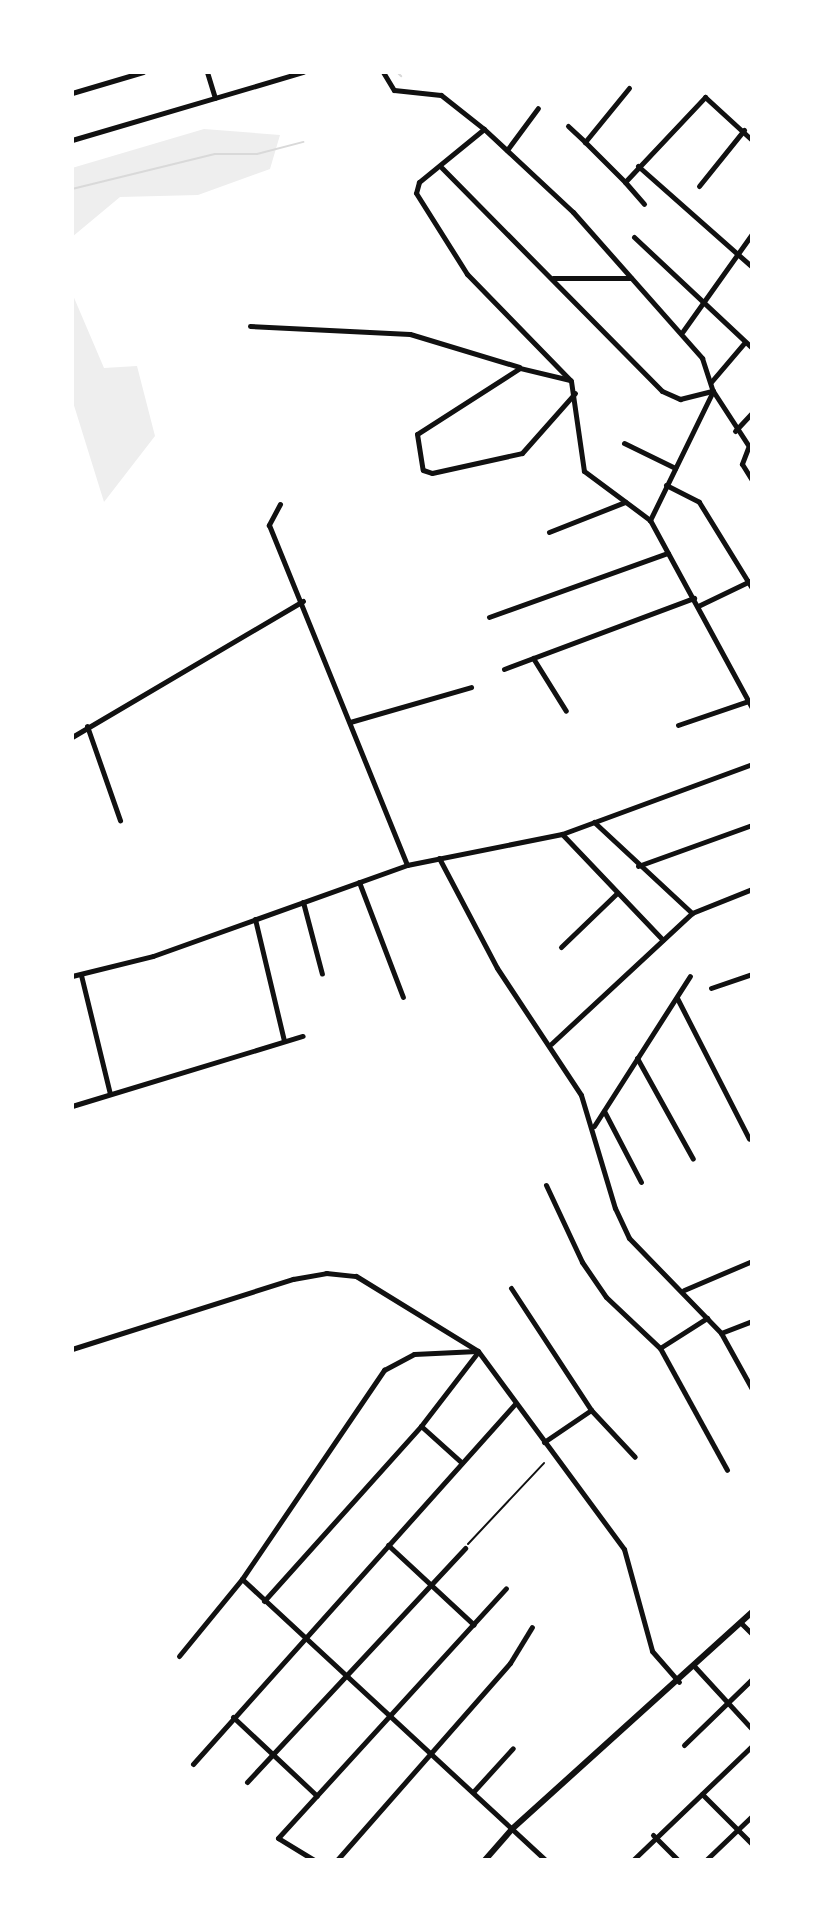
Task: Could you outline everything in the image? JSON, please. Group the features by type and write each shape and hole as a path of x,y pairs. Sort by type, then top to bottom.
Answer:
{"street":[{"path":"72,93 143,72"},
{"path":"207,72 215,98"},
{"path":"72,140 303,72"},
{"path":"383,72 394,90 441,95 484,129 573,212 683,331 702,358 713,391 735,431 750,450 742,464 752,480"},
{"path":"585,142 629,88"},
{"path":"625,182 705,97 752,140"},
{"path":"507,150 538,108"},
{"path":"568,126 644,204"},
{"path":"484,129 442,168 419,182 416,193 467,274 571,381 575,393 581,466 650,520 752,708"},
{"path":"699,186 744,130"},
{"path":"638,166 752,267"},
{"path":"442,168 662,391 680,399 713,391"},
{"path":"683,331 752,234"},
{"path":"634,237 706,301 752,348"},
{"path":"552,279 631,278"},
{"path":"250,326 410,334 571,381"},
{"path":"710,382 745,342"},
{"path":"520,368 417,434 423,470 432,473 522,453 575,393"},
{"path":"650,520 713,391"},
{"path":"735,431 752,413"},
{"path":"624,443 675,468"},
{"path":"666,485 699,502 751,583 698,606"},
{"path":"549,532 626,502"},
{"path":"280,504 269,525 303,601 407,865"},
{"path":"489,617 668,553"},
{"path":"504,669 694,598"},
{"path":"72,737 303,601"},
{"path":"533,658 566,711"},
{"path":"350,722 471,687"},
{"path":"678,725 748,701"},
{"path":"87,726 120,820"},
{"path":"72,976 255,919 407,865 562,834 752,764"},
{"path":"594,822 692,913"},
{"path":"638,866 752,825"},
{"path":"562,834 663,940"},
{"path":"439,858 497,968 551,1044 594,1127 615,1208 629,1238 684,1290 721,1333 751,1386"},
{"path":"359,882 403,997"},
{"path":"551,1044 692,913 752,889"},
{"path":"561,947 616,894"},
{"path":"303,902 322,974"},
{"path":"255,919 284,1041"},
{"path":"711,988 752,974"},
{"path":"81,975 110,1094"},
{"path":"594,1127 690,976"},
{"path":"676,998 749,1139"},
{"path":"72,1106 303,1036"},
{"path":"637,1058 693,1159"},
{"path":"604,1110 641,1182"},
{"path":"546,1185 557,1217 597,1285 660,1348 727,1470"},
{"path":"684,1290 752,1261"},
{"path":"72,1349 196,1307 326,1273 356,1276 478,1351 624,1549 649,1643 679,1682"},
{"path":"511,1288 591,1410 635,1457"},
{"path":"660,1348 707,1318"},
{"path":"721,1333 752,1321"},
{"path":"264,1601 421,1426 478,1351"},
{"path":"179,1656 242,1579 384,1370 414,1354 478,1351"},
{"path":"193,1764 303,1636 516,1403"},
{"path":"544,1442 591,1410"},
{"path":"421,1426 461,1462"},
{"path":"388,1545 474,1625"},
{"path":"247,1782 465,1548"},
{"path":"242,1579 545,1860"},
{"path":"314,1860 278,1838 506,1588"},
{"path":"485,1860 512,1829 679,1682 752,1612"},
{"path":"741,1623 752,1634"},
{"path":"337,1860 510,1663 532,1627"},
{"path":"695,1667 752,1729"},
{"path":"684,1745 752,1679"},
{"path":"233,1717 317,1796"},
{"path":"633,1860 752,1746"},
{"path":"473,1792 513,1748"},
{"path":"702,1794 752,1844"},
{"path":"706,1860 752,1816"},
{"path":"655,1836 678,1860"}],"path":[{"path":"465,1548 544,1463"}],"shaded area":[{"path":"204,129 280,135 270,169 198,195 120,197 72,237 72,168"},
{"path":"72,293 104,368 137,366 155,436 104,502 72,399"}],"waterway":[{"path":"397,72 401,76"},
{"path":"72,189 215,154 257,154 303,142"}]}
